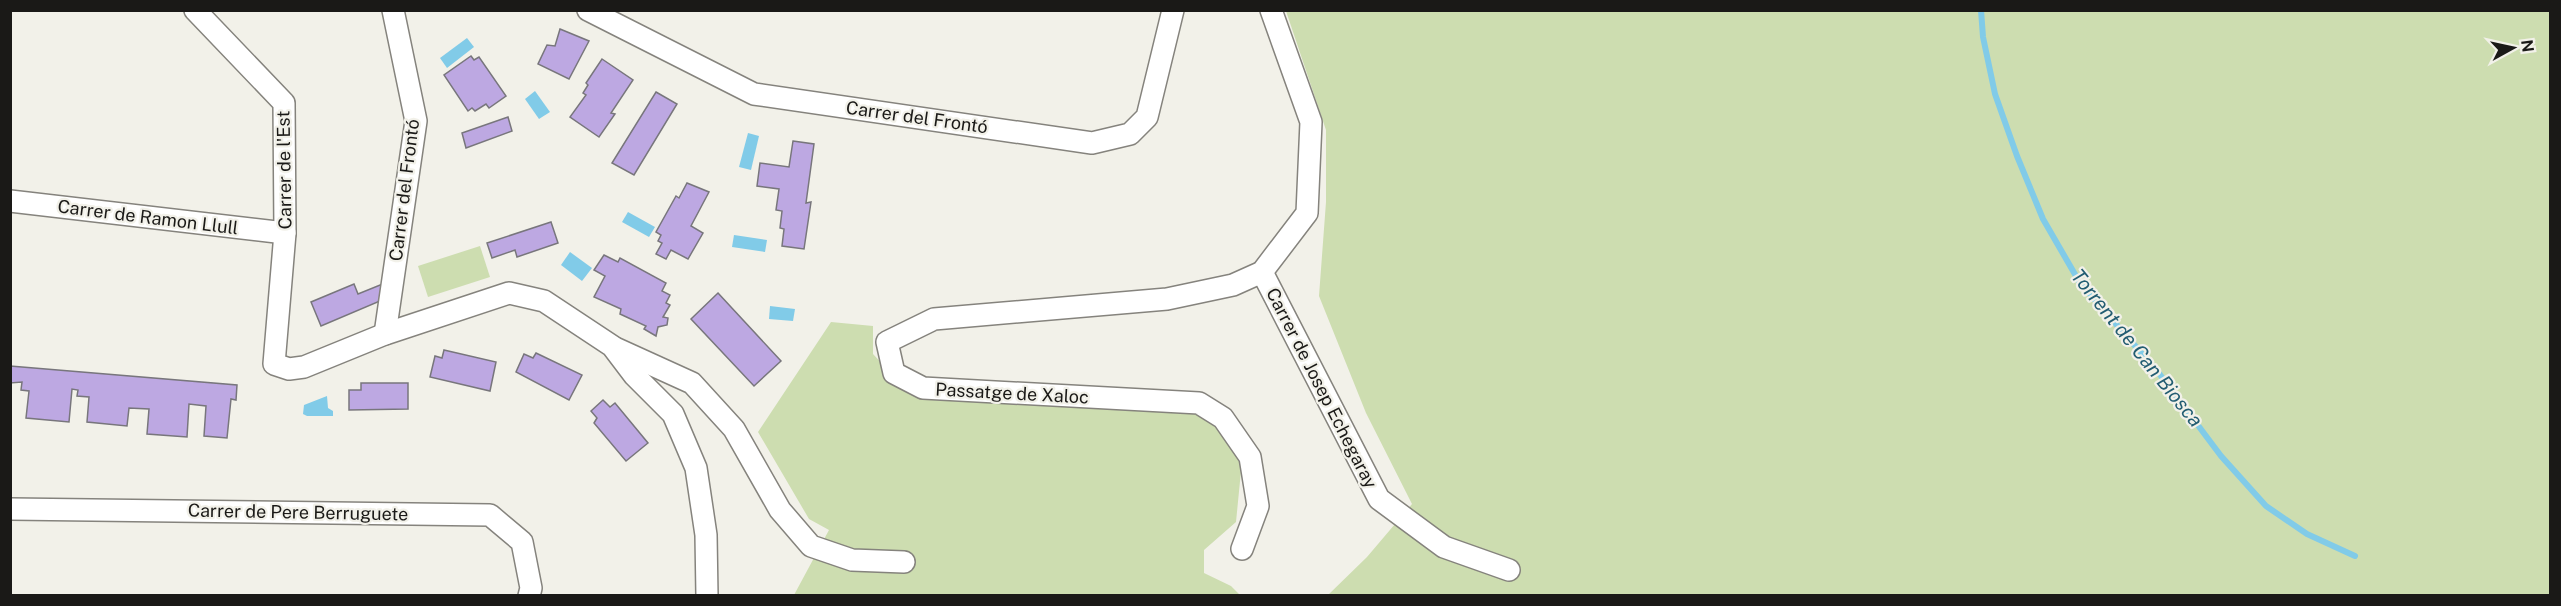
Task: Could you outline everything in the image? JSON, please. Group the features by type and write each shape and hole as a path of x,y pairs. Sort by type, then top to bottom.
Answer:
{"street":[{"name":"Carrer de l'Est","path":"195,10 284,103 285,233 274,364 289,369 304,367 385,334"},
{"name":"Carrer del Frontó","path":"385,334 416,121 393,10"},
{"name":"Carrer del Frontó","path":"588,10 754,94 1092,143 1130,134 1147,117 1173,10"},
{"path":"1262,272 1307,213 1311,122 1270,10"},
{"name":"Carrer de Ramon Llull","path":"10,201 285,233"},
{"name":"Passatge de Xaloc","path":"1242,549 1258,506 1250,457 1223,418 1199,403 923,388 894,374 887,342 934,319 1167,299 1233,285 1262,272"},
{"name":"Carrer de Josep Echegaray","path":"1262,272 1379,499 1444,547 1509,570"},
{"path":"385,334 509,293 543,301 612,346 692,383 734,429 780,510 811,546 852,560 904,562"},
{"path":"612,346 634,375 673,414 696,468 706,535 707,596"},
{"name":"Carrer de Pere Berruguete","path":"10,509 490,515 522,542 531,588 529,596"}],"green space":[{"path":"1286,11 2550,11 2550,595 1328,595 1367,557 1412,504 1366,413 1319,296 1326,202 1326,130"},
{"path":"480,246 490,277 428,297 418,266"},
{"path":"831,322 873,326 873,354 901,384 1185,408 1213,420 1242,461 1236,522 1204,550 1204,573 1231,586 1240,595 794,595 829,530 809,519 758,432"}],"water":[{"path":"467,38 474,47 447,68 440,58"},
{"path":"535,91 550,112 539,119 525,99"},
{"path":"748,133 759,136 751,170 739,167"},
{"path":"628,212 655,227 649,237 622,222"},
{"path":"734,235 767,240 765,252 732,247"},
{"path":"570,252 592,268 582,281 561,265"},
{"path":"770,306 795,309 793,321 769,319"},
{"path":"327,396 328,408 333,411 333,416 303,414 304,405"}],"building":[{"path":"560,29 589,41 569,79 538,64 547,45 555,46"},
{"path":"471,56 474,60 479,57 506,96 489,108 486,104 475,111 472,108 468,111 444,75"},
{"path":"602,59 633,80 611,113 615,114 599,137 570,117 586,95 583,93 588,85 586,83"},
{"path":"656,92 677,104 634,175 612,163"},
{"path":"508,117 512,131 466,148 462,133"},
{"path":"793,141 814,144 806,203 811,202 804,249 782,246 784,229 780,228 782,211 776,210 779,189 757,186 760,163 789,167"},
{"path":"687,183 709,192 691,226 703,233 688,259 671,250 666,259 656,254 662,243 658,241 661,235 656,232 676,196 679,198"},
{"path":"551,222 558,243 517,257 515,250 492,258 487,243"},
{"path":"604,255 618,262 620,258 666,283 662,291 670,295 666,303 670,305 663,317 668,318 667,325 658,327 656,336 644,329 646,326 620,314 621,309 594,297 605,276 594,270"},
{"path":"385,283 380,301 321,326 311,302 354,284 358,294"},
{"path":"718,293 781,361 754,386 691,319"},
{"path":"444,350 496,362 490,391 430,377 435,356 442,358"},
{"path":"536,353 582,375 569,400 516,372 524,354 533,358"},
{"path":"10,366 237,385 236,400 231,399 227,438 204,436 206,406 189,404 187,437 147,434 149,409 129,408 127,426 87,422 89,397 77,396 78,390 72,389 69,422 26,418 29,391 21,390 22,382 10,383"},
{"path":"361,383 408,383 408,409 349,410 349,390 361,390"},
{"path":"603,400 610,407 615,403 648,443 626,461 594,423 597,418 591,411"}],"waterway":[{"name":"Torrent de Can Biosca","path":"1981,10 1983,37 1995,94 2017,156 2043,219 2080,283 2158,372 2221,456 2266,506 2307,534 2355,556"}]}
